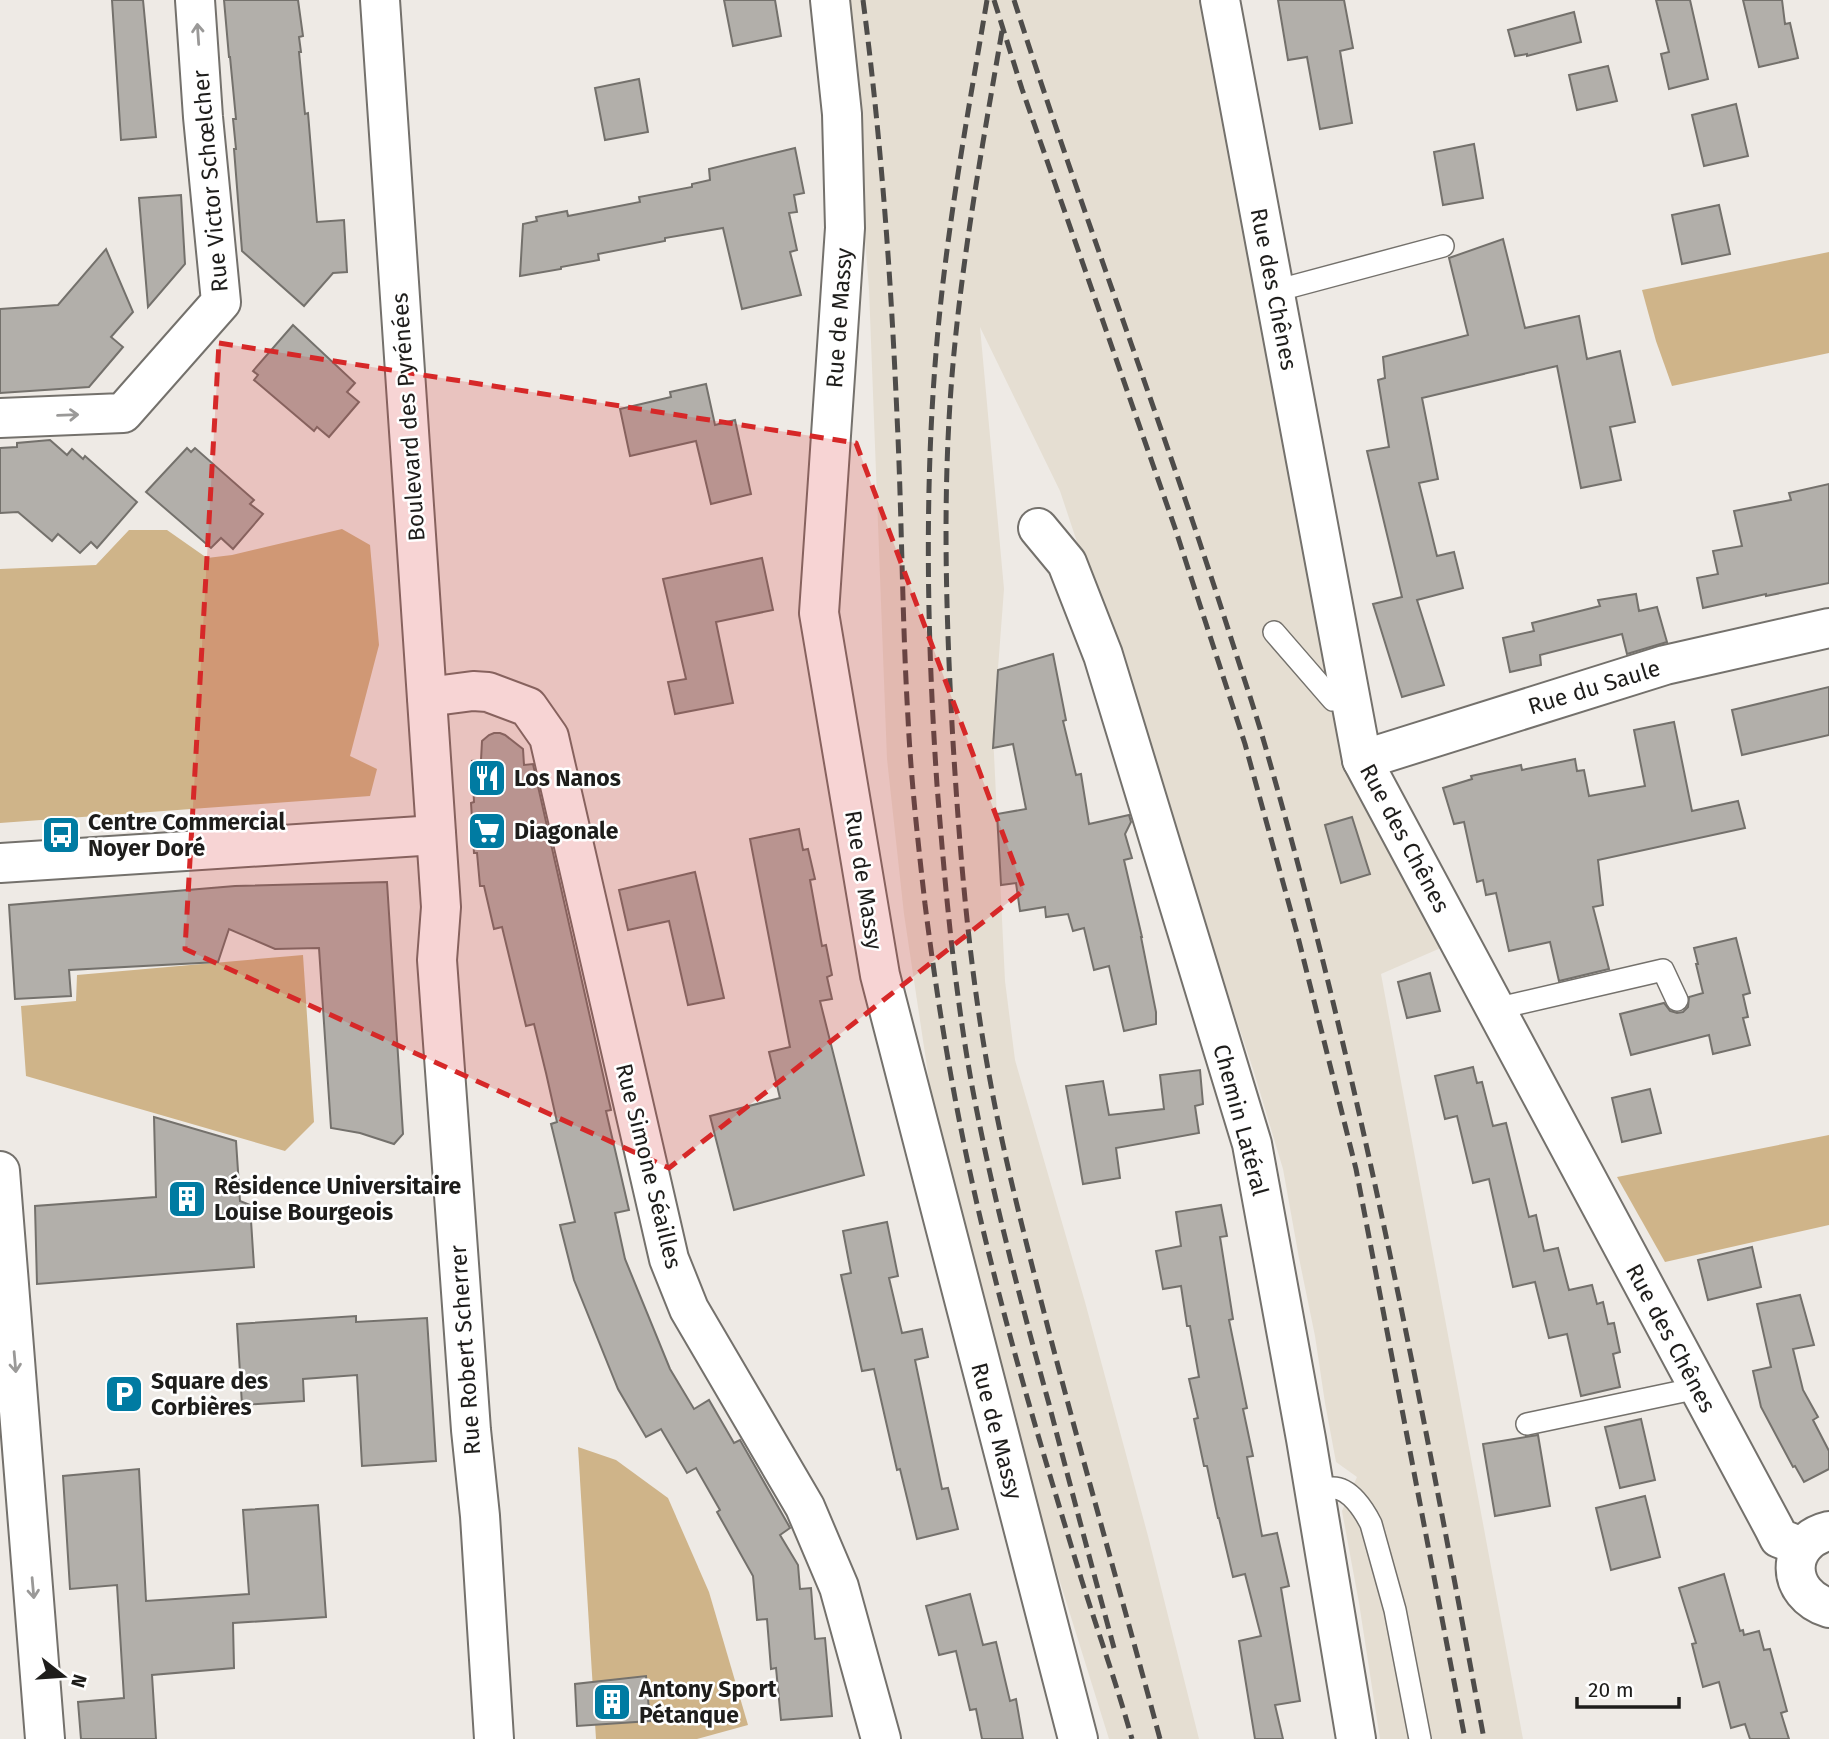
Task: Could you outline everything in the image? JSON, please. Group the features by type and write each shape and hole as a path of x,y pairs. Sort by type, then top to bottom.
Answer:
{"street":[{"name":"Rue Victor Schœlcher","path":"0,418 123,413 221,302 195,0"},
{"name":"Boulevard des Pyrénées","path":"380,0 436,835"},
{"name":"Rue de Massy","path":"830,0 842,114 845,228 819,613 880,975 1078,1739"},
{"name":"Rue des Chênes","path":"1220,0 1362,760 1779,1538 1816,1539"},
{"name":"Chemin Latéral","path":"1038,528 1067,563 1102,655 1252,1144 1315,1490 1356,1739"},
{"name":"Rue du Saule","path":"1362,760 1665,665 1829,628"},
{"name":"Rue Simone Séailles","path":"427,697 473,691 488,692 528,707 549,737 669,1259 689,1309 805,1507 839,1587 881,1739"},
{"path":"0,863 436,835"},
{"name":"Rue Robert Scherrer","path":"436,835 441,907 437,960 494,1739"},
{"path":"0,1171 45,1739"},
{"path":"1816,1539 1796,1562 1797,1578 1803,1593 1816,1604 1829,1608"}],"lane":[{"path":"1275,291 1443,246"},
{"path":"1274,632 1333,700 1351,697"},
{"path":"1495,1009 1663,970 1677,1000"},
{"path":"1527,1424 1698,1388"},
{"path":"1315,1490 1342,1490 1366,1512 1395,1610 1420,1739"}],"highlighted area":[{"path":"219,343 856,443 1024,890 669,1168 185,949"}],"shaded area":[{"path":"841,0 1201,0 1345,765 1443,947 1381,974 1523,1739 1380,1739 1342,1511 1357,1477 1336,1462 1283,1169 1253,1069 1060,491 980,327 1004,589 993,734 1005,981 1015,1060 1085,1302 1199,1739 1109,1739 1032,1492 935,1120 904,914 887,759 869,289 855,112"},
{"path":"1829,252 1829,353 1672,386 1642,290"},
{"path":"342,529 370,545 379,645 350,756 377,769 370,796 0,823 0,569 96,565 129,530 167,530 207,558 232,555"},
{"path":"303,955 314,1122 285,1151 26,1076 21,1006 76,1001 77,975"},
{"path":"1829,1135 1829,1225 1665,1262 1617,1177"},
{"path":"578,1447 616,1460 668,1498 709,1592 748,1725 697,1739 596,1739"}],"building":[{"path":"112,0 143,0 156,137 121,140"},
{"path":"224,0 298,0 303,36 299,37 299,52 305,114 308,113 317,222 344,220 347,272 333,273 304,306 242,251 234,149 233,119 236,119"},
{"path":"724,0 775,0 781,36 733,46"},
{"path":"1278,0 1344,0 1353,48 1340,51 1352,123 1320,129 1307,57 1288,60"},
{"path":"1656,0 1690,0 1708,79 1669,89 1661,54 1669,52"},
{"path":"1743,0 1782,0 1785,24 1790,23 1798,58 1759,67"},
{"path":"1574,12 1581,42 1527,56 1515,56 1508,30"},
{"path":"1608,66 1617,101 1577,110 1569,75"},
{"path":"639,79 648,132 605,140 595,88"},
{"path":"1736,104 1748,156 1704,166 1692,115"},
{"path":"1474,144 1483,198 1443,205 1434,152"},
{"path":"795,148 804,193 794,195 797,212 789,213 797,250 790,252 801,295 742,309 723,228 665,238 665,241 598,254 599,260 520,276 523,224 537,221 536,217 567,211 568,216 640,202 639,197 692,187 692,184 710,180 709,169"},
{"path":"181,195 185,264 148,307 139,198"},
{"path":"1719,205 1730,254 1682,264 1672,215"},
{"path":"1503,239 1525,328 1579,316 1587,359 1620,351 1635,422 1610,427 1621,480 1581,488 1557,366 1422,398 1438,479 1419,483 1437,556 1454,552 1463,588 1417,600 1444,685 1402,697 1373,604 1402,597 1367,451 1389,447 1378,380 1385,378 1383,357 1468,335 1449,258"},
{"path":"106,249 133,312 111,337 123,347 89,387 0,393 0,309 58,305"},
{"path":"293,325 355,383 347,392 359,402 329,437 317,427 314,431 254,380 258,375 253,371"},
{"path":"706,384 715,425 735,420 751,494 711,504 696,441 630,456 620,409 671,397 670,392"},
{"path":"50,440 67,455 72,449 83,459 85,456 137,502 97,548 91,542 80,553 58,534 52,541 18,512 0,513 0,448 17,447 17,443"},
{"path":"187,448 191,452 195,448 254,500 250,504 263,514 233,549 221,538 211,548 146,492"},
{"path":"1829,484 1829,583 1703,608 1697,578 1718,574 1713,551 1742,546 1734,511 1791,500 1789,493"},
{"path":"762,558 773,610 716,622 733,703 675,714 668,682 686,679 663,579"},
{"path":"1636,594 1639,611 1657,607 1667,642 1627,654 1622,634 1540,655 1541,665 1510,672 1503,638 1534,631 1532,623 1600,606 1598,600"},
{"path":"1053,654 1066,720 1063,721 1076,775 1081,774 1089,824 1129,815 1131,822 1125,834 1132,858 1124,860 1142,937 1156,1024 1124,1031 1109,966 1094,970 1084,928 1073,931 1068,914 1046,917 1045,907 1020,911 1016,883 1001,885 997,814 1026,809 1013,744 993,748 998,670"},
{"path":"1829,687 1829,735 1742,755 1732,710"},
{"path":"1674,722 1692,811 1738,801 1745,828 1598,860 1603,905 1593,907 1609,969 1559,981 1550,942 1509,951 1496,893 1486,895 1483,880 1477,882 1464,822 1454,824 1443,788 1472,779 1471,776 1521,765 1522,770 1575,759 1577,771 1584,770 1589,796 1645,786 1634,730"},
{"path":"494,733 505,735 523,749 524,765 533,764 611,1110 606,1111 629,1210 615,1213 625,1259 670,1369 694,1409 709,1400 734,1443 740,1440 790,1528 780,1535 798,1565 800,1589 811,1588 815,1639 825,1638 832,1716 781,1720 776,1668 771,1669 767,1619 757,1620 753,1576 696,1468 687,1473 661,1429 646,1437 618,1389 574,1280 560,1225 575,1222 551,1124 557,1122 546,1073 534,1024 526,1026 502,927 494,929 484,886 480,886 477,853 474,853 472,761 481,760 482,741"},
{"path":"1352,817 1370,874 1341,883 1325,825"},
{"path":"799,829 803,850 808,849 815,879 810,880 822,946 826,945 832,975 827,977 832,999 820,1001 864,1175 734,1210 710,1116 780,1098 769,1052 790,1047 750,839"},
{"path":"695,872 724,998 688,1005 669,921 628,930 619,890"},
{"path":"387,882 403,1134 394,1144 360,1133 331,1128 319,948 275,949 229,929 218,962 69,970 71,996 15,999 9,905 235,886"},
{"path":"1736,938 1750,993 1743,995 1748,1017 1743,1018 1750,1045 1713,1054 1709,1035 1631,1055 1620,1014 1664,1003 1670,1011 1683,1012 1688,1007 1689,997 1703,993 1694,948"},
{"path":"1430,973 1440,1011 1407,1018 1398,982"},
{"path":"1473,1067 1477,1083 1482,1082 1493,1126 1506,1123 1529,1217 1536,1215 1544,1251 1558,1248 1569,1290 1592,1285 1597,1304 1603,1302 1608,1324 1614,1323 1620,1352 1613,1354 1620,1387 1581,1396 1567,1334 1549,1338 1535,1282 1513,1287 1489,1179 1473,1183 1457,1116 1445,1119 1435,1076"},
{"path":"1200,1070 1203,1104 1195,1106 1199,1133 1116,1148 1120,1178 1083,1184 1066,1086 1103,1081 1109,1115 1164,1109 1160,1075"},
{"path":"1650,1089 1661,1133 1622,1142 1612,1098"},
{"name":"Résidence Universitaire Louise Bourgeois","path":"154,1117 236,1141 240,1201 250,1205 254,1267 37,1284 35,1206 156,1197"},
{"path":"1221,1205 1227,1236 1220,1237 1233,1319 1229,1320 1247,1408 1243,1409 1253,1456 1247,1457 1262,1536 1277,1533 1289,1586 1281,1588 1300,1701 1275,1705 1283,1739 1255,1739 1239,1641 1261,1636 1245,1574 1233,1577 1207,1466 1204,1466 1194,1419 1198,1418 1189,1379 1199,1377 1181,1286 1163,1289 1156,1251 1181,1246 1176,1212"},
{"path":"887,1222 898,1276 889,1278 902,1333 922,1329 928,1357 915,1360 942,1489 948,1488 958,1529 917,1539 900,1469 897,1470 874,1369 862,1371 841,1275 851,1273 843,1231"},
{"path":"1752,1247 1761,1287 1708,1300 1698,1260"},
{"path":"1800,1295 1814,1345 1793,1349 1803,1390 1818,1417 1813,1420 1829,1451 1829,1469 1804,1482 1761,1407 1753,1371 1771,1367 1757,1304"},
{"path":"356,1316 356,1322 427,1318 436,1461 362,1466 357,1375 303,1379 304,1401 242,1405 237,1324"},
{"path":"1641,1419 1655,1480 1620,1488 1605,1427"},
{"path":"1538,1435 1550,1506 1495,1516 1483,1444"},
{"path":"139,1469 146,1601 249,1594 243,1510 318,1505 326,1617 233,1623 234,1668 152,1675 156,1739 81,1739 78,1702 124,1698 117,1585 70,1589 63,1476"},
{"path":"1645,1496 1660,1557 1611,1570 1596,1508"},
{"path":"1724,1574 1740,1631 1743,1630 1744,1635 1759,1631 1764,1650 1770,1649 1787,1711 1781,1713 1789,1739 1750,1739 1745,1724 1731,1728 1719,1682 1703,1687 1692,1644 1696,1643 1679,1588"},
{"path":"970,1594 983,1645 996,1642 1010,1701 1016,1699 1023,1739 982,1739 976,1709 970,1710 956,1651 939,1655 926,1606"},
{"name":"Antony Sport Pétanque","path":"646,1676 650,1721 577,1726 575,1684"}],"railway":[{"path":"863,0 880,156 892,312 911,764 937,994 961,1129 1001,1302 1057,1499 1132,1739"},
{"path":"987,0 946,255 933,396 928,563 937,785 955,974 980,1126 1017,1285 1114,1648"},
{"path":"994,0 1022,89 1175,528 1245,744 1298,937 1356,1169 1465,1739"},
{"path":"1014,0 1204,555 1259,726 1301,877 1388,1245 1484,1739"},
{"path":"1002,31 963,273 949,420 946,500 948,621 962,869 983,1038 1006,1160 1053,1349 1160,1739"}],"place":[{"name":"Los Nanos","path":"487,778"},
{"name":"Diagonale","path":"487,831"},
{"name":"Centre Commercial Noyer Doré","path":"61,835"},
{"name":"Résidence Universitaire Louise Bourgeois","path":"187,1199"},
{"name":"Square des Corbières","path":"124,1394"},
{"name":"Antony Sport Pétanque","path":"612,1702"}]}
